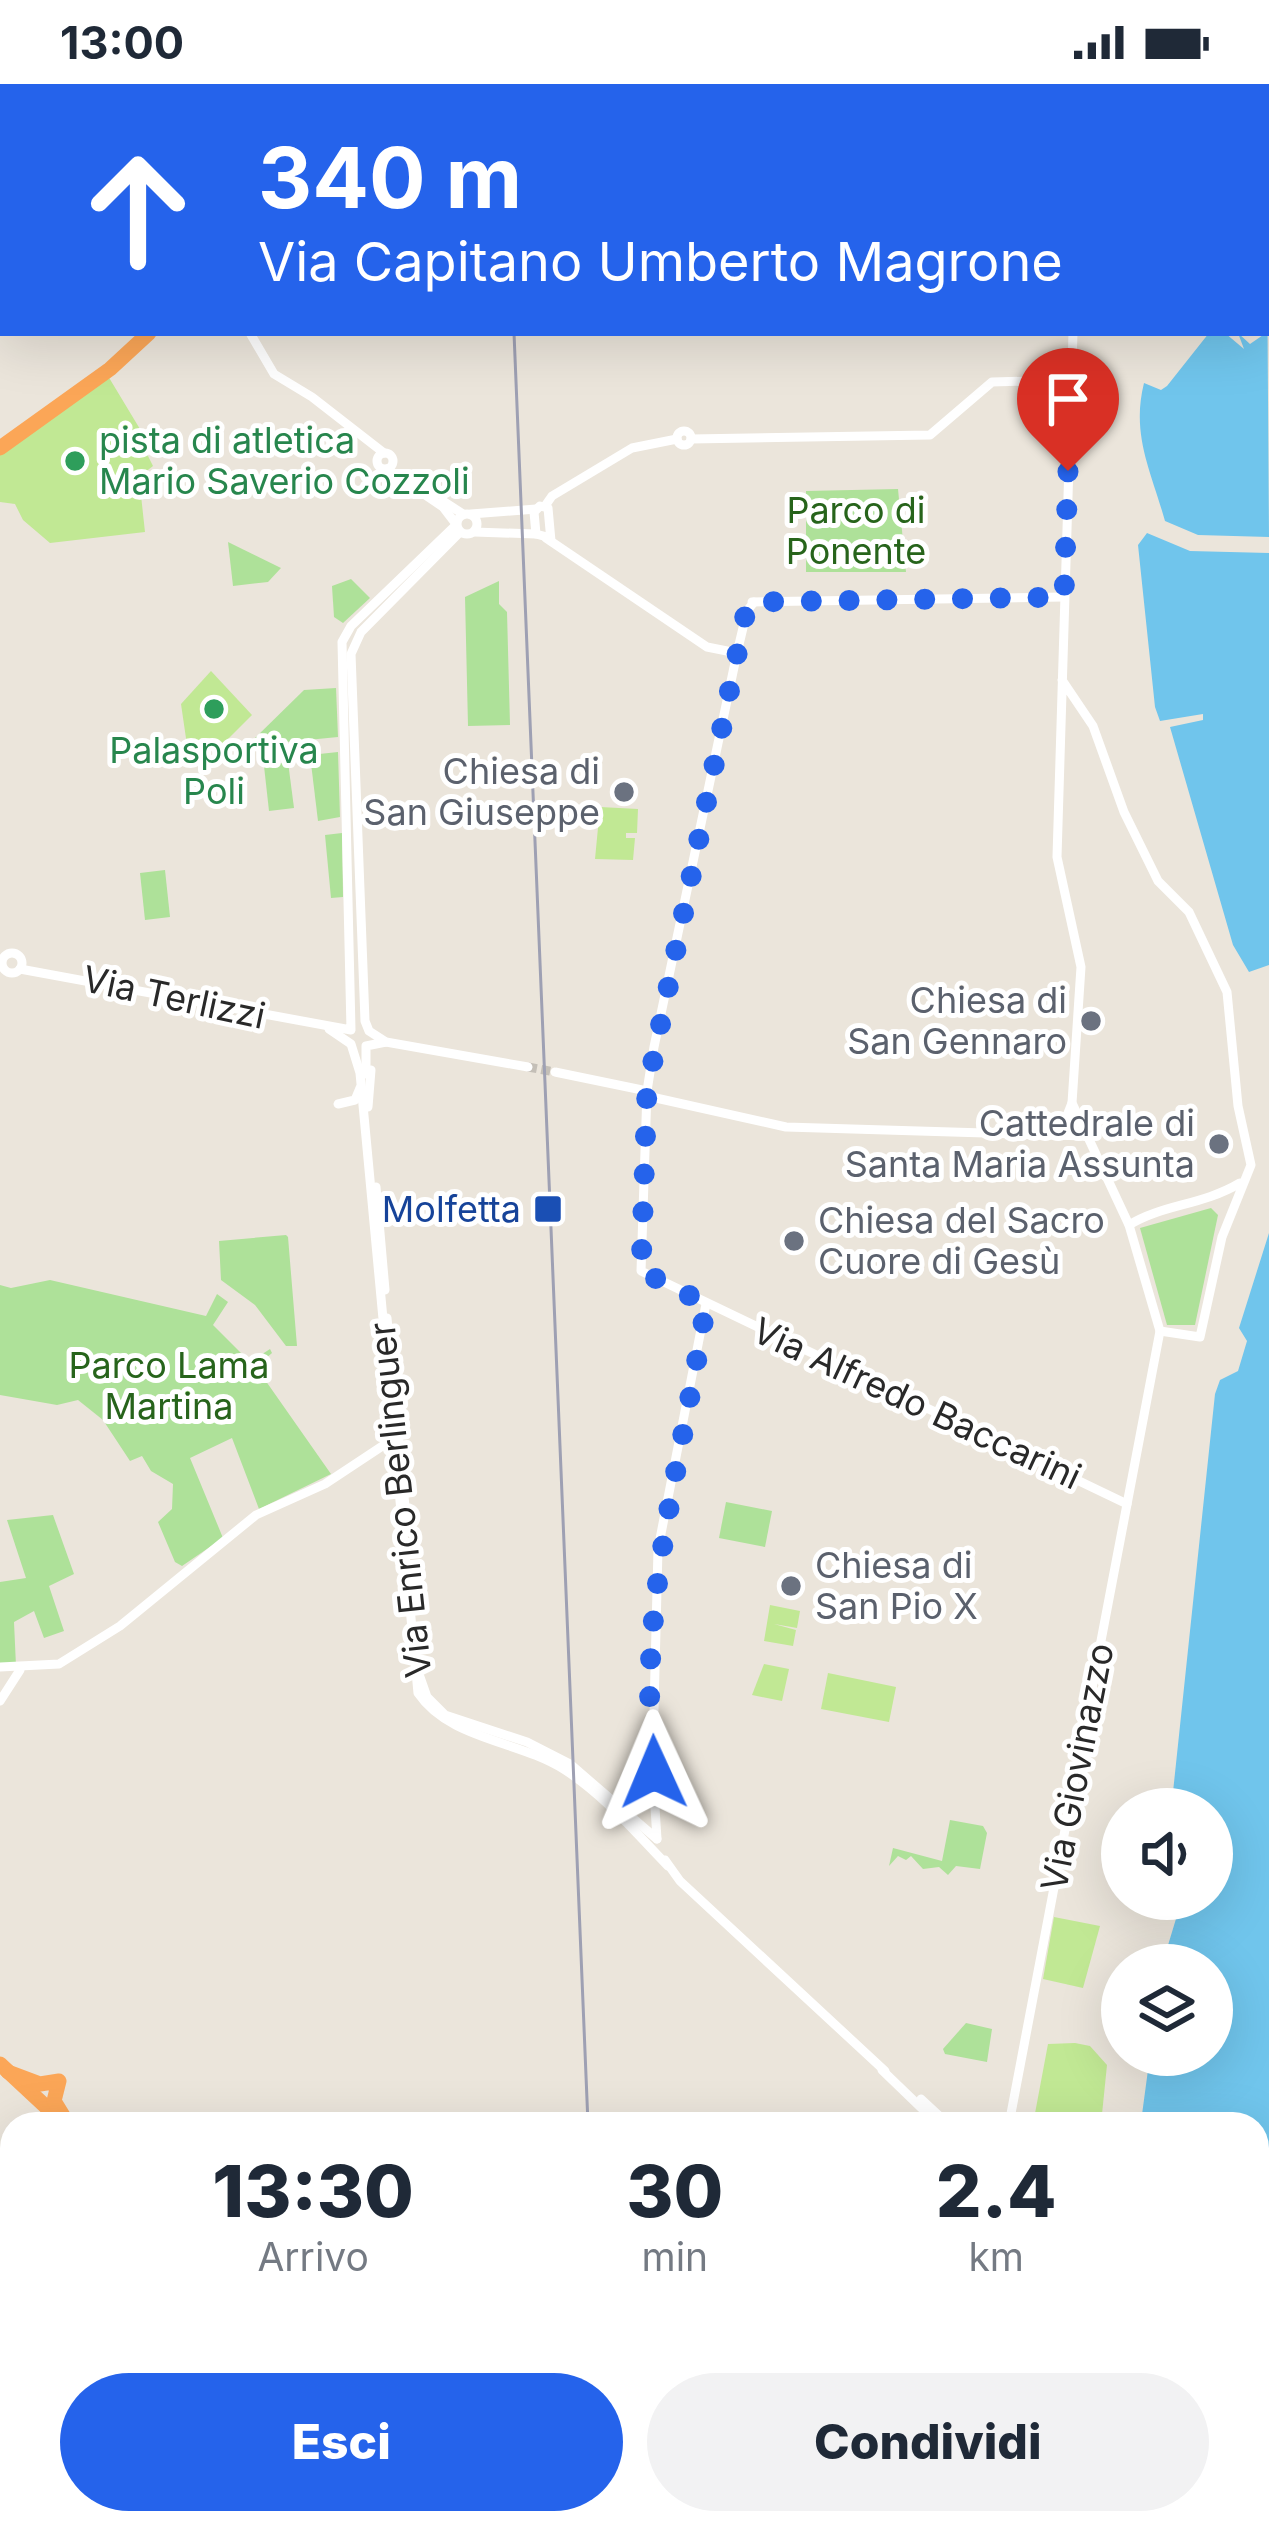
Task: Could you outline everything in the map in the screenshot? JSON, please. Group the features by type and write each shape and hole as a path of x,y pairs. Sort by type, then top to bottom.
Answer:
{"highway":[{"path":"0,444 110,369 142,336"},
{"path":"3,2070 44,2112"},
{"path":"3,2070 52,2112"},
{"path":"3,2070 40,2084 59,2081 54,2101 60,2112"}],"street":[{"path":"252,336 274,374 459,523 478,524 474,532"},
{"path":"1059,1136 1072,1103 1081,979 1057,857 1072,336"},
{"path":"348,679 351,654 361,632 459,523 540,508 632,448 677,439 684,432 691,439 930,436 992,382 1071,380"},
{"path":"386,461 474,532 546,538 706,647 737,653"},
{"path":"540,508 546,538"},
{"path":"647,1094 750,602 1064,597"},
{"name":"Via Enrico Berlinguer","path":"348,679 351,1044 362,1091 418,1685 440,1719 521,1747 565,1770 607,1802 668,1866 907,2091"},
{"name":"Via Enrico Berlinguer","path":"348,679 369,1031 368,1107 393,1439"},
{"path":"1062,680 1094,726 1114,787 1158,881 1190,911 1227,992 1238,1106 1251,1165 1226,1224 1200,1337 1160,1331 1129,1225 1072,1103"},
{"name":"Via Terlizzi","path":"2,961 14,954 21,964 35,968 313,1026 351,1030 358,1026 369,1031"},
{"name":"Via Terlizzi","path":"313,1026 345,1025 354,1002"},
{"name":"Via Terlizzi","path":"313,1026 341,1042 358,1081 358,1098 338,1104"},
{"name":"Via Terlizzi","path":"329,1029 351,1044"},
{"path":"369,1031 406,1047 528,1067"},
{"path":"351,1044 386,1042"},
{"path":"368,1107 373,1050 406,1047"},
{"path":"555,1072 785,1127 1086,1136"},
{"name":"Via Alfredo Baccarini","path":"647,1094 641,1271 1127,1506"},
{"path":"1129,1225 1144,1216 1212,1200 1240,1183"},
{"path":"1212,1200 1226,1224"},
{"path":"668,1866 657,1839 649,1755 652,1645 662,1532 706,1304"},
{"name":"Via Giovinazzo","path":"1011,2112 1160,1331"},
{"path":"0,1667 20,1670 59,1664 120,1626 175,1576 263,1511 320,1487 393,1439"},
{"path":"1,1693 20,1670"},
{"name":"Via Enrico Berlinguer","path":"418,1685 445,1715 527,1742 570,1764 657,1839"},
{"path":"634,1820 654,1814"},
{"path":"637,1834 657,1839"},
{"path":"907,2091 927,2112"},
{"path":"907,2091 933,2112"}],"green space":[{"name":"pista di atletica Mario Saverio Cozzoli","path":"108,376 149,444 144,448 153,466 139,477 145,532 50,543 23,520 15,504 0,502 0,455"},
{"name":"Parco di Ponente","path":"898,489 906,572 806,572 806,491"},
{"path":"228,542 281,568 268,582 233,586"},
{"path":"351,579 370,598 343,623 334,617 332,586"},
{"path":"499,581 499,604 507,612 510,725 468,726 465,597"},
{"name":"Palasportiva Poli","path":"211,671 252,715 217,750 188,752 181,704"},
{"path":"336,688 338,737 247,746 304,690"},
{"path":"338,752 340,817 318,821 310,755"},
{"path":"288,762 294,808 269,811 264,766"},
{"path":"600,807 638,809 637,833 626,833 626,838 635,838 633,860 595,859"},
{"path":"342,833 343,897 331,898 325,835"},
{"path":"165,870 170,917 145,920 140,873"},
{"path":"1211,1208 1218,1215 1195,1325 1167,1325 1140,1228"},
{"path":"286,1235 297,1346 286,1346 255,1305 221,1280 219,1241"},
{"name":"Parco Lama Martina","path":"50,1280 206,1316 217,1294 228,1302 213,1325 250,1362 270,1349 272,1353 256,1367 331,1474 259,1509 232,1438 190,1458 223,1538 182,1566 175,1562 158,1522 172,1509 173,1484 151,1471 142,1456 130,1461 103,1420 78,1400 57,1405 0,1395 0,1285 11,1288"},
{"path":"726,1502 772,1511 765,1547 719,1538"},
{"path":"53,1515 74,1574 49,1586 64,1631 44,1638 34,1611 14,1622 16,1666 0,1664 0,1582 26,1578 7,1520"},
{"path":"770,1605 800,1611 797,1628 774,1624 796,1630 793,1646 764,1641"},
{"path":"764,1664 789,1669 782,1701 752,1695"},
{"path":"828,1673 896,1687 889,1722 821,1709"},
{"path":"950,1820 983,1826 987,1833 980,1869 956,1866 948,1875 939,1867 923,1869 911,1856 906,1860 898,1856 889,1866 893,1848 942,1861"},
{"path":"1054,1917 1100,1926 1083,1988 1043,1979"},
{"path":"966,2023 992,2029 987,2062 945,2054 943,2049"},
{"path":"1048,2044 1090,2046 1101,2058 1101,2076 1106,2076 1102,2112 1035,2112"}],"water":[{"path":"1207,336 1229,336 1244,349 1241,336 1250,344 1268,336 1269,537 1198,535 1165,521 1144,453 1140,419 1144,383 1161,390 1167,386"},
{"path":"1147,533 1190,551 1269,553 1269,965 1249,972 1233,945 1170,727 1203,720 1203,714 1160,721 1155,707 1138,545"},
{"path":"1269,1233 1269,2112 1142,2112 1147,2076 1233,2076 1233,1944 1168,1944 1176,1920 1233,1920 1233,1788 1173,1788 1215,1394 1220,1380 1238,1371 1247,1341 1239,1328"}],"tunnel":[{"path":"528,1067 555,1072"}],"railway":[{"path":"514,336 588,2112"}],"place":[{"name":"pista di atletica Mario Saverio Cozzoli","path":"75,461"},
{"name":"Palasportiva Poli","path":"214,709"},
{"name":"Chiesa di San Giuseppe","path":"624,792"},
{"name":"Chiesa di San Gennaro","path":"1091,1021"},
{"name":"Cattedrale di Santa Maria Assunta","path":"1219,1144"},
{"name":"Molfetta","path":"548,1209"},
{"name":"Chiesa del Sacro Cuore di Gesù","path":"794,1241"},
{"name":"Chiesa di San Pio X","path":"791,1586"}],"route":[{"path":"654,1772 652,1645 658,1549 706,1304 641,1271 647,1090 746,611 754,602 1064,597 1068,471"}]}
